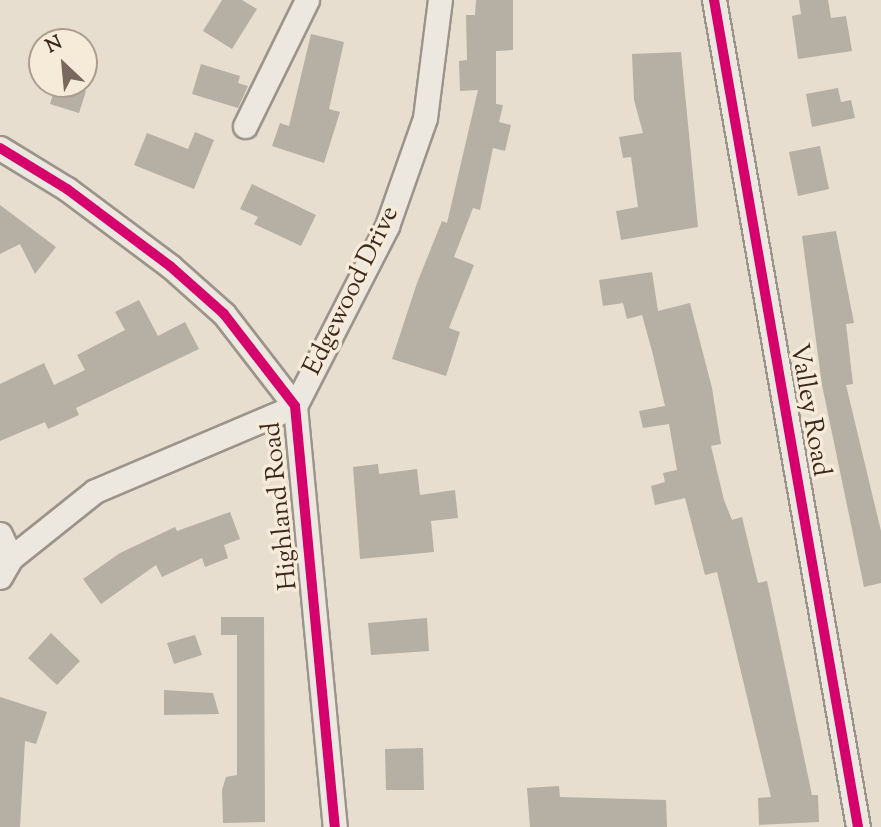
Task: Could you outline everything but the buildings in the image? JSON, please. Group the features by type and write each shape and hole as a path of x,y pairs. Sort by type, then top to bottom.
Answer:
{"street":[{"path":"245,126 307,0"},
{"name":"Edgewood Drive","path":"5,568 95,491 295,406 392,214 425,118 440,0"},
{"name":"Valley Road","path":"714,0 859,827"},
{"name":"Highland Road","path":"0,148 67,189 170,266 224,314 295,406 335,827"},
{"path":"0,534 5,568"}],"cycle path":[{"path":"714,0 858,827"},
{"path":"0,148 67,189 170,266 224,314 295,406 335,827"}]}
